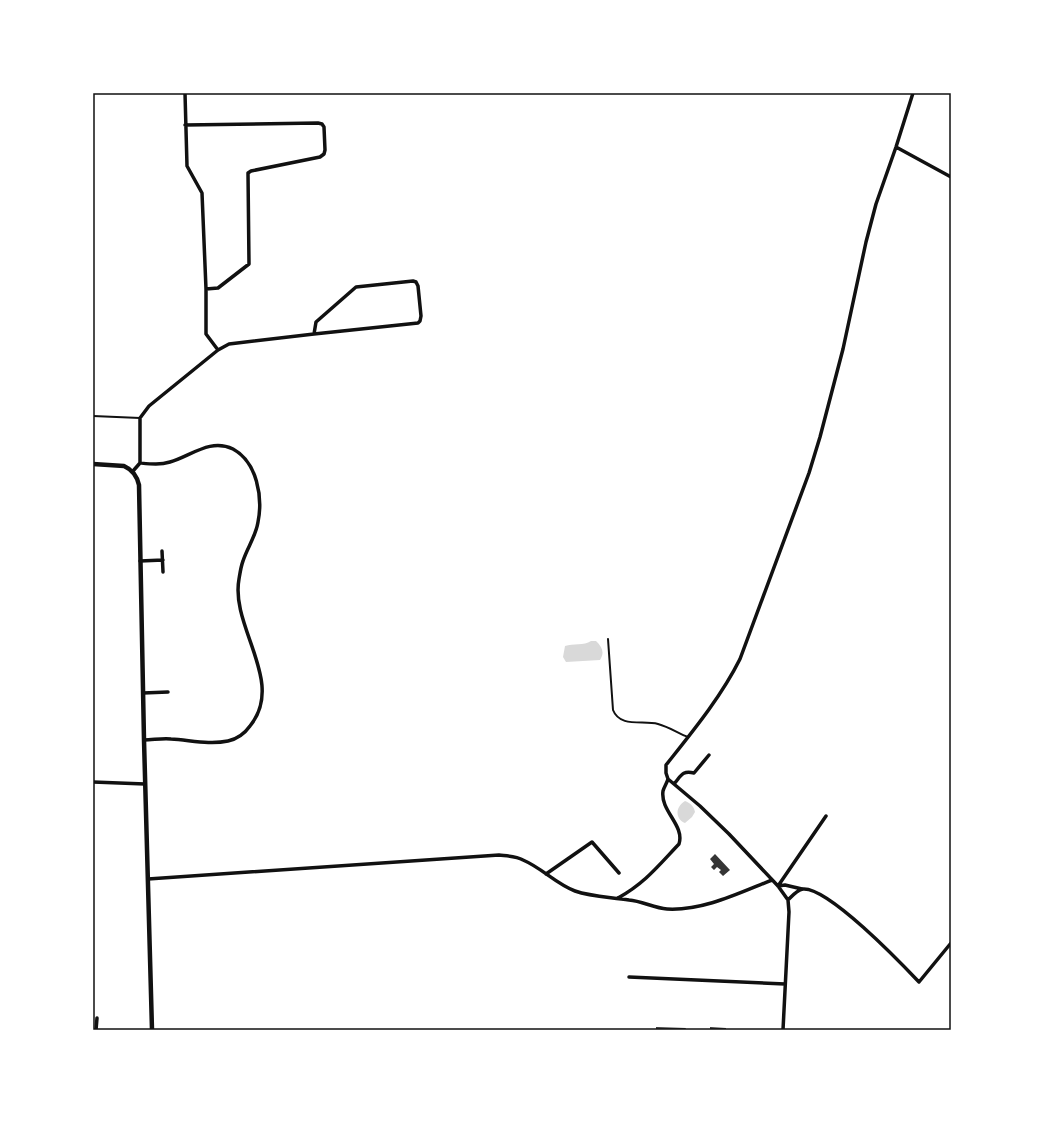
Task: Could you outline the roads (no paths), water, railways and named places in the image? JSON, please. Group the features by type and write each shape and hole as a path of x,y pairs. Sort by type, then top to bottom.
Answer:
{"street":[{"path":"185,93 186,166 202,193 206,289 206,334 218,350"},
{"path":"783,1030 789,912 788,900 778,886 727,832 700,806 668,780 666,764 721,692 740,659 809,473 820,438 843,349 866,242 876,204 913,93"},
{"path":"186,125 318,123 322,124 324,127 325,150 324,154 320,157 251,171 248,173 249,264 218,288 206,289"},
{"path":"896,147 951,177"},
{"path":"133,471 140,464 140,418 148,406 218,350 230,344 418,323 421,316 418,286 416,282 413,281 356,287 316,322 314,334"},
{"path":"140,464 158,465 171,462 202,448 213,446 232,449 242,456 254,474 260,506 254,536 243,561 238,581 238,602 258,662 261,678 262,694 260,707 255,720 247,731 228,741 204,742 170,739 144,740"},
{"path":"93,464 124,466 133,471 139,485 152,1030"},
{"path":"162,551 163,572"},
{"path":"140,561 163,560"},
{"path":"143,693 168,692"},
{"path":"674,784 683,773 694,773 709,755"},
{"path":"618,898 647,879 679,844 681,837 679,830 663,800 663,790 668,780"},
{"path":"93,782 145,784"},
{"path":"778,886 826,816"},
{"path":"546,874 592,842 619,873"},
{"path":"148,879 500,855 523,859 563,886 575,891 589,895 634,900 655,908 668,909 692,908 708,904 772,880"},
{"path":"778,886 785,885 813,891 823,896 842,909 919,982 951,943"},
{"path":"788,900 796,892 802,889"},
{"path":"632,890 634,900"},
{"path":"629,977 785,984"},
{"path":"96,1030 97,1018"}],"lane":[{"path":"93,416 140,418"},
{"path":"608,639 613,710 618,719 625,722 649,722 688,737"}]}
